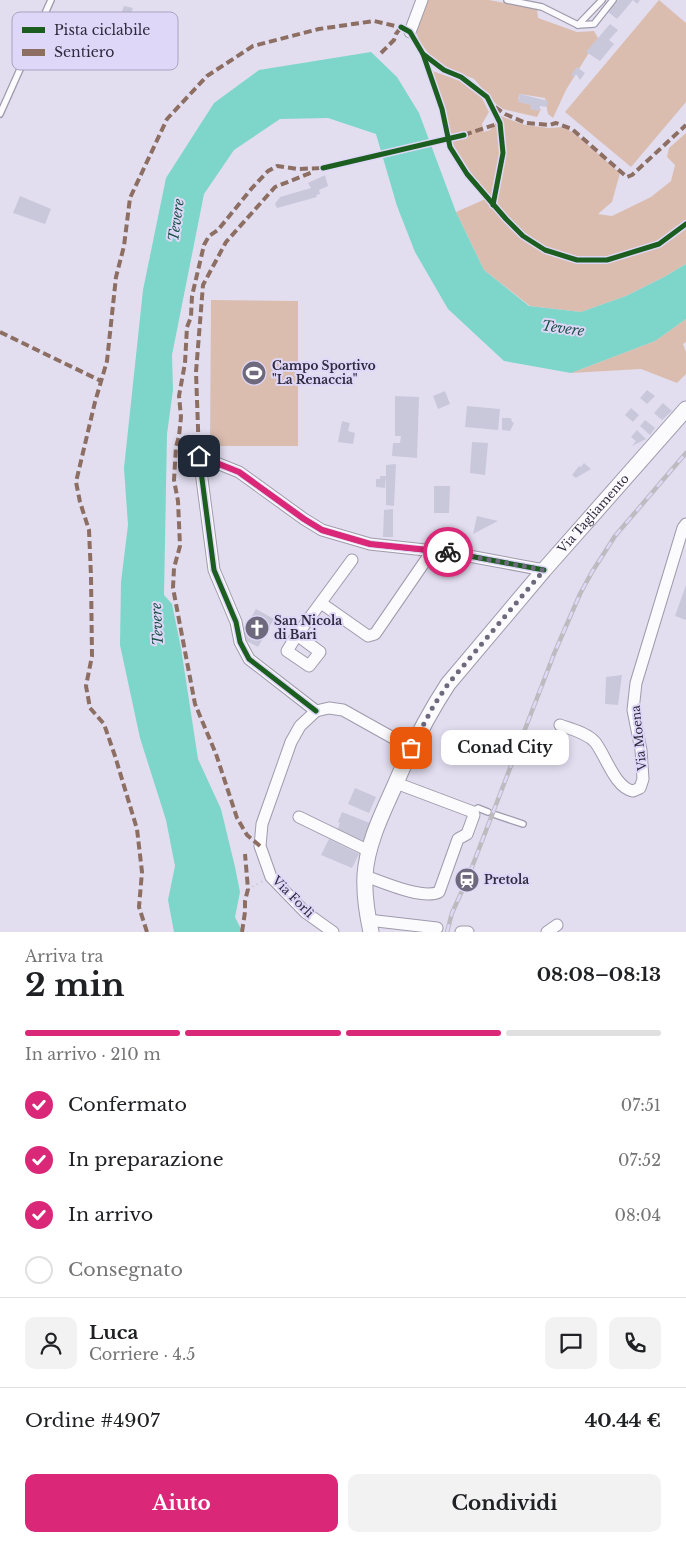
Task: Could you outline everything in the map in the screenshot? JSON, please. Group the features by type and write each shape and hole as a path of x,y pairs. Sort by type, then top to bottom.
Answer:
{"street":[{"path":"410,32 422,0"},
{"name":"Via Tagliamento","path":"370,926 365,876 369,851 411,748 434,705 448,684 544,570 686,408"},
{"path":"411,748 343,710 329,708 316,711 249,659 240,642 236,622 214,570 199,456 239,472 322,530 370,544 453,553 544,570"},
{"name":"Via Moena","path":"560,725 585,735 594,742 620,784 626,790 633,792 640,788 643,779 641,750 633,710 636,682 683,528 686,524"},
{"path":"321,603 368,636 375,634 432,551"},
{"path":"297,635 352,560"},
{"name":"Via Forlì","path":"316,711 300,726 291,742 262,824 260,846 271,877 305,912 333,932"},
{"path":"365,876 417,893 434,895 439,892 458,839 467,834 474,815 473,812 396,783"},
{"path":"299,817 369,851"},
{"path":"547,932 557,925"},
{"path":"370,926 438,928"},
{"path":"461,932 468,932"}],"lane":[{"path":"46,12 51,0"},
{"path":"507,0 542,7 578,25 594,24 613,0"},
{"path":"578,25 602,0"},
{"path":"0,114 20,70"},
{"path":"473,812 478,808 488,812"},
{"path":"496,815 523,824"}],"path":[{"path":"248,889 271,877"}],"shaded area":[{"path":"426,0 489,0 537,9 538,18 577,32 594,31 598,38 566,90 553,118 548,114 545,98 520,94 518,99 541,109 537,117 503,109 496,104 474,79 449,69 431,57 418,39 416,29"},
{"path":"659,0 686,23 686,102 631,167 565,112"},
{"path":"433,71 460,81 482,98 489,112 482,124 484,132 490,130 501,116 525,125 549,128 564,127 578,136 620,173 612,202 598,214 612,216 651,197 671,181 675,165 667,157 669,148 686,133 686,264 626,296 581,312 530,306 484,270 456,212 490,197 469,171 455,149"},
{"name":"Campo Sportivo \"La Renaccia\"","path":"211,300 298,301 298,446 210,446"},
{"path":"686,319 686,342 683,344 686,352 686,374 677,383 641,369 571,373 655,341"}],"water":[{"name":"Tevere","path":"371,52 397,77 419,113 456,212 484,270 529,306 581,312 626,296 686,264 686,319 655,341 571,373 504,361 448,309 415,252 397,206 376,134 328,118 280,119 234,150 204,194 172,355 173,390 167,434 164,595 172,604 181,648 198,759 221,809 235,867 240,892 235,917 241,929 240,932 174,932 168,900 175,866 166,820 140,738 120,645 121,582 128,525 124,468 143,290 166,178 214,103 259,70"}],"building":[{"path":"618,0 633,0 617,19 608,12"},
{"path":"124,6 133,8 132,12 122,12"},
{"path":"610,24 618,30 609,40 614,44 600,61 586,52"},
{"path":"577,67 585,73 580,80 576,74 574,77 571,75"},
{"path":"520,94 548,101 547,107 540,106 539,111 530,109 531,105 518,102"},
{"path":"325,175 328,186 319,190 320,194 316,195 317,197 277,208 275,204 280,197 311,188 308,183"},
{"path":"20,196 51,209 45,224 13,213"},
{"path":"647,390 655,396 647,404 640,398"},
{"path":"445,391 450,404 438,409 433,396"},
{"path":"395,396 419,397 417,458 392,456 393,443 400,443 401,436 395,436"},
{"path":"663,403 672,411 662,420 654,413"},
{"path":"467,406 500,409 498,430 465,427"},
{"path":"631,408 639,415 633,422 625,415"},
{"path":"502,418 511,418 514,423 510,431 502,430"},
{"path":"645,420 655,428 650,435 640,426"},
{"path":"342,421 350,423 348,431 355,433 353,444 338,442"},
{"path":"637,430 646,439 632,446 636,441 631,437"},
{"path":"472,442 488,443 485,475 470,473"},
{"path":"584,463 591,469 576,478 572,475"},
{"path":"396,464 394,506 386,505 386,465"},
{"path":"380,476 386,476 385,488 376,487 376,479 380,479"},
{"path":"434,486 450,486 449,513 434,513"},
{"path":"393,509 393,537 383,537 384,510"},
{"path":"477,516 498,521 473,534"},
{"path":"686,585 686,620 675,616"},
{"name":"San Nicola di Bari","path":"256,609 274,619 258,647 240,637"},
{"path":"622,675 618,705 605,704 606,677"},
{"path":"355,788 376,797 369,813 348,804"},
{"path":"342,812 370,823 363,841 337,831"},
{"path":"329,839 359,854 352,868 321,855"}],"railway":[{"path":"447,932 452,913 467,880 554,654 580,594 615,536 686,453"}],"marked path":[{"path":"147,932 139,907 142,872 137,829 104,724 90,708 86,686 92,656 89,530 76,482 107,361 116,277 124,246 130,198 167,119 207,76 253,46 319,29 374,21 404,28"},
{"path":"381,53 394,40 401,27"},
{"path":"495,107 505,114 526,123 550,125 556,123 572,129 627,177 632,175 686,125"},
{"path":"464,135 500,123"},
{"path":"260,846 247,835 237,818 216,754 195,704 173,588 174,568 180,546 178,501 174,480 176,447 181,417 179,396 185,363 187,327 191,317 192,296 204,245 209,236 218,230 268,171 277,166 298,169 323,168"},
{"path":"199,456 196,372 203,285 226,242 275,187 313,172"},
{"path":"0,332 101,381"},
{"path":"242,932 248,889 245,854"}],"cycle path":[{"path":"401,27 410,32 423,54 442,109 450,147 467,174 523,236 545,250 577,260 607,260 659,244 686,224"},
{"path":"423,54 444,70 461,77 487,97 500,123 503,153 493,205"},
{"path":"323,168 464,135"},
{"path":"316,711 249,659 240,642 236,622 214,570 199,456 239,472 322,530 370,544 453,553 544,570"}],"way so far":[{"path":"411,748 434,705 448,684 544,570 448,552"}],"place":[{"name":"Campo Sportivo \"La Renaccia\"","path":"254,373"},
{"name":"San Nicola di Bari","path":"257,628"},
{"name":"Conad City","path":"411,748"},
{"name":"Pretola","path":"467,880"}],"route":[{"path":"199,456 239,472 322,530 370,544 448,552"}]}
